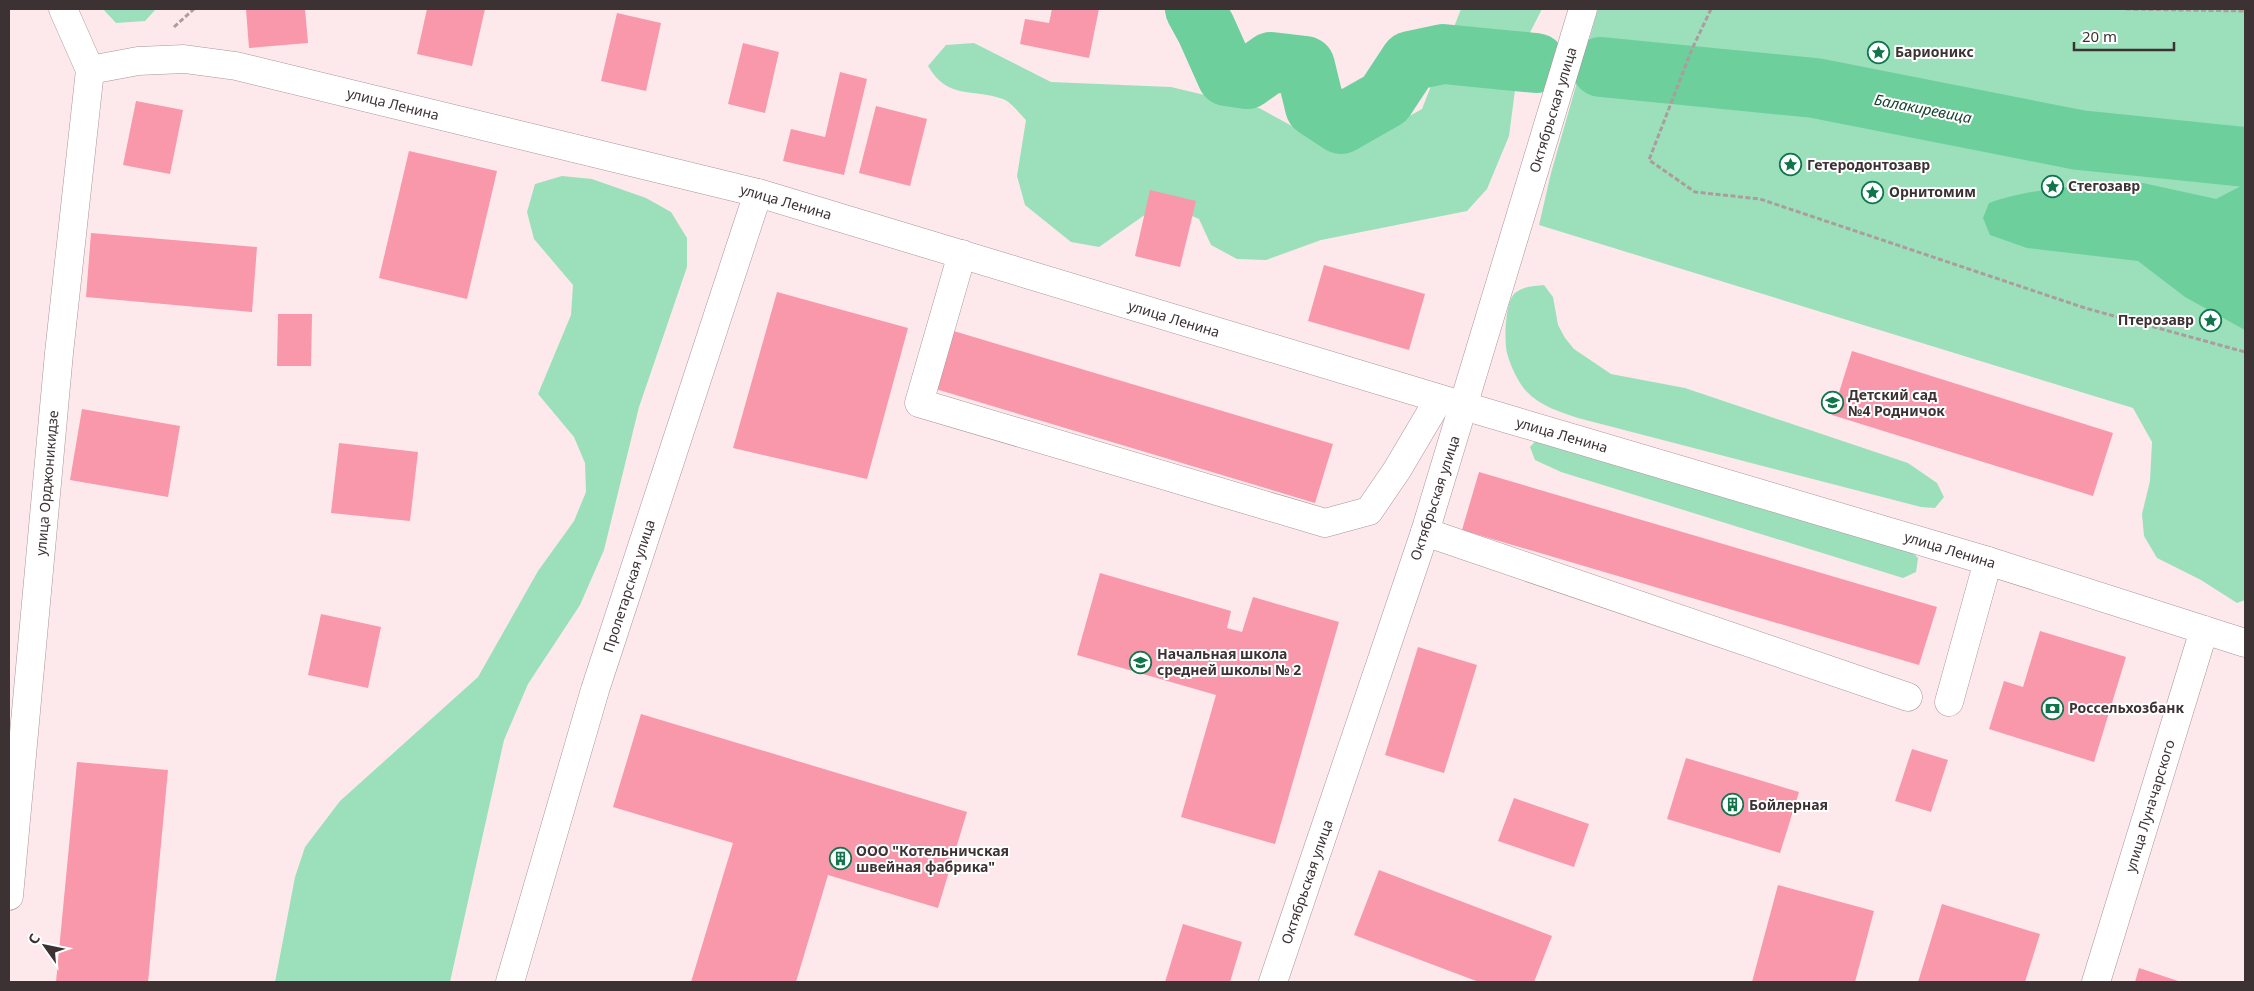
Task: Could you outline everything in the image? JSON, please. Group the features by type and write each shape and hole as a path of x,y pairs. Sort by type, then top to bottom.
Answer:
{"street":[{"path":"63,9 90,70"},
{"name":"Октябрьская улица","path":"1273,982 1426,532 1583,9"},
{"name":"улица Ленина","path":"90,70 138,61 184,59 236,66 758,193 1464,406 1988,561 2245,643"},
{"name":"улица Орджоникидзе","path":"9,896 58,353 90,70"},
{"name":"Пролетарская улица","path":"510,982 595,690 758,193"},
{"path":"962,254 919,403 1325,523 1369,511 1398,470 1439,398"},
{"path":"1426,532 1908,696"},
{"path":"1949,702 1988,561"},
{"name":"улица Луначарского","path":"2096,982 2204,630"}],"path":[{"path":"1711,9 1692,49 1649,160 1695,192 1760,199 2085,308 2245,352"},
{"path":"2126,9 2245,11"}],"shaded area":[{"path":"103,9 156,9 145,21 116,23"},
{"path":"1461,9 1542,9 1520,52 1509,136 1487,189 1467,211 1321,240 1266,260 1237,259 1211,245 1199,219 1173,208 1146,214 1099,247 1071,242 1025,205 1017,176 1026,120 1012,105 1003,99 961,91 944,84 928,66 946,45 974,43 1051,82 1171,87 1259,108 1312,137 1370,138 1422,109"},
{"path":"1598,9 2245,9 2245,600 2237,603 2201,580 2157,558 2144,536 2142,514 2150,481 2152,442 2133,408 1539,225 1551,173"},
{"path":"562,176 592,179 646,198 671,212 687,238 687,267 639,407 604,550 580,605 528,684 504,740 450,982 275,982 295,877 305,847 340,801 478,677 538,571 574,521 586,492 585,463 574,437 538,394 571,315 573,285 534,239 527,212 535,184"},
{"path":"2143,183 2216,199 2245,184 2245,330 2185,297 2138,261 2027,248 1990,235 1983,218 1989,203 2026,193 2065,187"},
{"path":"1544,285 1553,297 1558,325 1565,338 1574,349 1611,374 1685,388 1908,463 1937,483 1944,497 1935,508 1921,507 1578,418 1544,405 1526,391 1520,383 1507,353 1506,331 1509,304 1515,293 1525,288"},
{"path":"1540,436 1908,548 1918,558 1916,572 1903,578 1561,472 1535,460 1530,447"}],"building":[{"path":"246,9 305,9 308,43 249,48"},
{"path":"427,9 485,9 472,66 417,54"},
{"path":"1052,9 1099,9 1089,58 1020,44 1025,19 1049,23"},
{"path":"617,13 661,23 646,91 601,81"},
{"path":"743,43 779,52 765,113 728,104"},
{"path":"840,72 867,79 844,175 783,161 791,129 825,137"},
{"path":"136,101 183,110 170,174 123,165"},
{"path":"876,106 927,119 910,186 859,173"},
{"path":"409,151 497,171 467,299 379,278"},
{"path":"1150,190 1196,201 1180,267 1135,256"},
{"path":"91,233 257,247 252,312 86,297"},
{"path":"1324,265 1425,294 1409,350 1308,321"},
{"path":"777,292 908,328 867,479 733,448"},
{"path":"278,314 312,314 311,366 277,366"},
{"path":"947,329 1333,444 1315,503 929,387"},
{"path":"1852,351 2113,433 2093,496 1832,415"},
{"path":"82,409 180,426 168,497 70,480"},
{"path":"339,443 418,452 410,521 331,513"},
{"path":"1479,472 1937,607 1919,665 1462,530"},
{"name":"Начальная школа средней школы № 2","path":"1100,573 1231,611 1227,628 1242,632 1253,597 1339,622 1275,844 1181,817 1216,695 1077,655"},
{"path":"321,614 381,627 368,688 308,675"},
{"name":"Россельхозбанк","path":"2040,631 2126,657 2094,762 1989,729 2004,681 2023,687"},
{"path":"1418,647 1477,665 1444,773 1385,755"},
{"name":"ООО \"Котельничская швейная фабрика\"","path":"641,714 967,812 938,908 828,875 796,982 691,982 733,843 613,807"},
{"path":"1912,749 1948,760 1931,812 1895,801"},
{"name":"Бойлерная","path":"1686,758 1799,792 1780,853 1667,819"},
{"path":"77,762 168,770 148,982 56,982"},
{"path":"1514,798 1589,824 1574,867 1498,841"},
{"path":"1379,870 1552,936 1534,982 1479,982 1354,935"},
{"path":"1778,885 1874,911 1855,982 1752,982"},
{"path":"1942,904 2040,934 2025,982 1918,982"},
{"path":"1183,924 1242,942 1230,982 1165,982"},
{"path":"2139,968 2181,982 2135,982"}],"waterway":[{"name":"Балакиревица","path":"1195,9 1227,76 1247,79 1271,62 1305,66 1315,107 1341,124 1385,99 1410,61 1443,54 1536,63"},
{"name":"Балакиревица","path":"1601,67 1815,88 2079,140 2245,157"}],"place":[{"name":"Барионикс","path":"1879,52"},
{"name":"Гетеродонтозавр","path":"1791,165"},
{"name":"Стегозавр","path":"2052,186"},
{"name":"Орнитомим","path":"1873,192"},
{"name":"Птерозавр","path":"2210,320"},
{"name":"Детский сад №4 Родничок","path":"1832,403"},
{"name":"Начальная школа средней школы № 2","path":"1141,662"},
{"name":"Россельхозбанк","path":"2053,708"},
{"name":"Бойлерная","path":"1733,805"},
{"name":"ООО \"Котельничская швейная фабрика\"","path":"840,859"}]}
